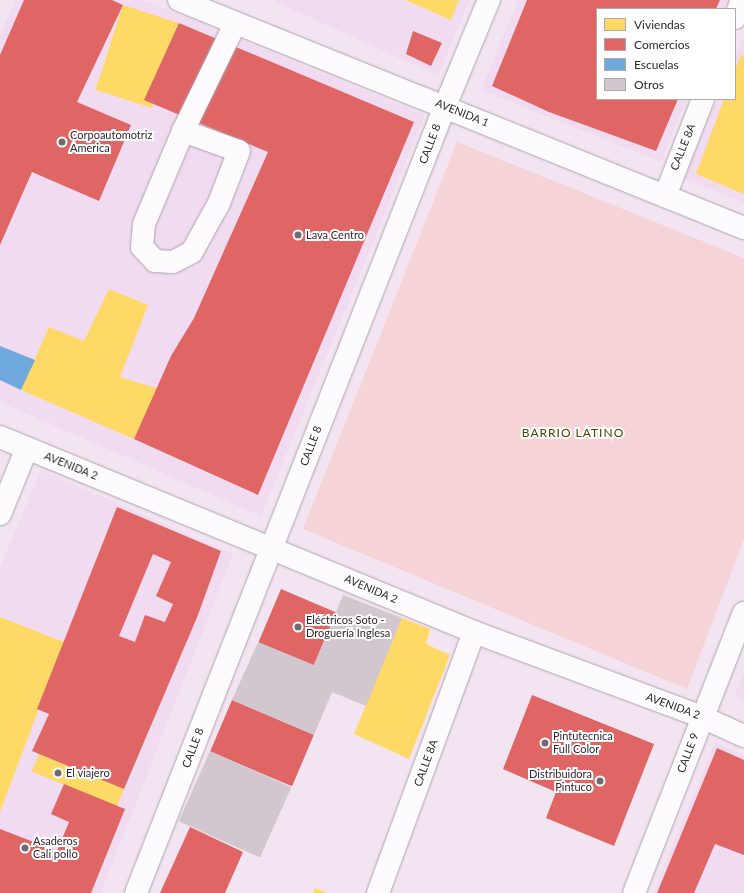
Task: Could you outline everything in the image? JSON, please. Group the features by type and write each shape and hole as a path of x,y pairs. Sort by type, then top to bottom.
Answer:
{"street":[{"name":"AVENIDA 1","path":"179,0 235,24 445,106 744,228"},
{"name":"CALLE 8","path":"136,893 445,106 489,0"},
{"path":"736,15 742,0"},
{"path":"183,131 240,151 219,203 192,252 173,262 155,262 142,247 144,224 183,131 235,24"},
{"name":"CALLE 8A","path":"665,196 703,100"},
{"name":"AVENIDA 2","path":"0,437 474,632 702,717 744,736"},
{"path":"0,514 27,448"},
{"name":"CALLE 9","path":"634,893 744,613"},
{"name":"CALLE 8A","path":"378,893 474,632"}],"shaded area":[{"path":"15,0 143,0 425,115 261,516 0,402 0,35"},
{"path":"272,0 470,0 438,76"},
{"path":"518,0 728,0 724,8 596,8 596,100 687,100 661,162 481,90"},
{"path":"744,35 744,203 684,178 717,100 736,100 736,55"},
{"path":"457,142 744,258 744,539 687,689 303,529"},
{"path":"41,470 233,554 101,893 0,893 0,567"},
{"path":"744,673 744,700 735,696"},
{"path":"715,742 744,755 744,893 653,893"}],"building: Viviendas":[{"path":"405,0 459,0 451,20"},
{"path":"123,5 179,23 152,108 95,90"},
{"path":"741,55 744,57 744,194 696,174 724,100 736,100 736,68"},
{"path":"109,289 148,305 120,377 159,389 134,439 21,390 49,327 84,341"},
{"path":"0,617 64,642 0,812"},
{"path":"402,618 430,629 426,644 450,655 409,759 354,734"},
{"name":"El viajero","path":"39,754 124,788 117,806 32,772"},
{"path":"315,888 327,893 313,893"}],"building: Comercios":[{"path":"24,0 112,0 123,5 77,102 131,125 99,201 32,172 0,245 0,55"},
{"path":"527,0 720,0 716,8 596,8 596,100 678,100 656,151 549,112 492,86"},
{"path":"179,23 414,122 258,495 134,439 171,356 194,318 268,152 144,100"},
{"path":"413,31 442,43 431,66 406,54"},
{"path":"117,507 221,551 198,615 124,789 32,751 49,714 37,709","holes":["153,554 171,562 156,596 173,604 165,622 173,625 145,615 135,642 119,636"]},
{"name":"Eléctricos Soto - Droguería Inglesa","path":"281,589 336,612 314,666 258,642"},
{"name":"Distribuidora Pintuco","path":"532,695 654,744 614,846 546,818 556,792 503,769"},
{"path":"232,700 314,735 292,786 210,752"},
{"path":"717,748 744,760 744,855 715,844 694,893 657,893"},
{"path":"64,784 125,809 91,893 0,893 0,829 57,851 69,822 51,814"},
{"path":"190,827 243,852 225,893 160,893"}],"building: Escuelas":[{"path":"0,346 35,360 21,390 0,380"}],"building: Otros":[{"path":"343,595 402,618 366,706 332,692 314,735 232,700 258,642 314,665"},
{"path":"210,751 291,787 260,858 179,821"}],"place":[{"name":"Corpoautomotriz America","path":"62,142"},
{"name":"Lava Centro","path":"298,235"},
{"name":"Eléctricos Soto - Droguería Inglesa","path":"298,627"},
{"name":"Pintutecnica Full Color","path":"545,743"},
{"name":"El viajero","path":"58,773"},
{"name":"Distribuidora Pintuco","path":"600,781"},
{"name":"Asaderos Cali pollo","path":"25,848"}],"district":[{"name":"BARRIO LATINO","path":"573,433"}]}
